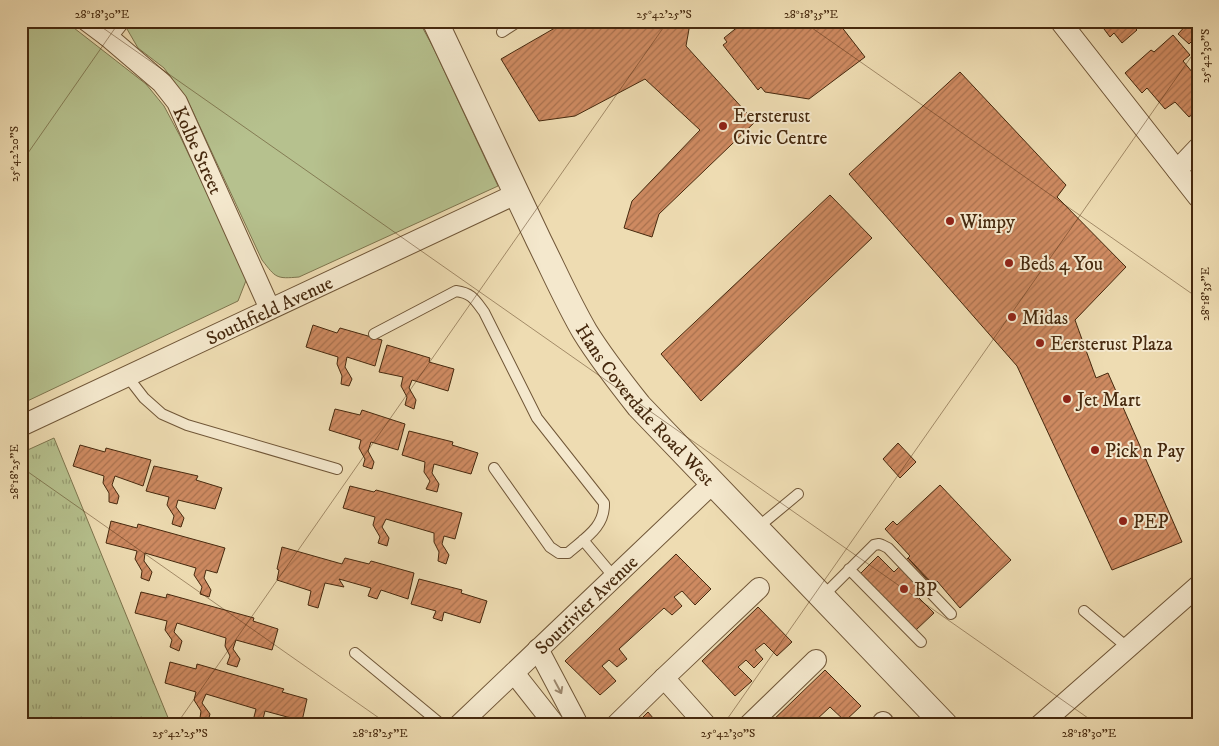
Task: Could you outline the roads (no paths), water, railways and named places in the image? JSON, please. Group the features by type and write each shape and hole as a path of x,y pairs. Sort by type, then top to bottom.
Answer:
{"street":[{"name":"Kolbe Street","path":"87,21 113,29 177,102 270,309"},
{"name":"Hans Coverdale Road West","path":"434,21 574,312 586,333 624,386 640,406 945,725"},
{"path":"1060,21 1198,197"},
{"path":"1177,170 1198,148"},
{"name":"Southfield Avenue","path":"21,426 516,194"},
{"name":"Soutrivier Avenue","path":"459,725 713,483"},
{"path":"1040,725 1126,647 1198,586"},
{"path":"616,725 759,588"},
{"path":"538,649 576,721 576,725"},
{"path":"749,725 816,660"},
{"path":"514,673 555,725"},
{"path":"664,678 706,725"}],"lane":[{"path":"502,32 519,21"},
{"path":"374,334 456,291 465,292 475,299 484,312 537,418 604,503 604,513 597,527 568,554 559,553 550,547 494,468"},
{"path":"127,376 144,398 162,414 188,425 336,469"},
{"path":"756,528 798,494"},
{"path":"583,540 614,577"},
{"path":"823,596 874,545 879,544 888,548 951,614"},
{"path":"849,569 921,642"},
{"path":"1084,611 1126,647"},
{"path":"355,653 442,725"}],"place":[{"name":"Eersterust Civic Centre","path":"723,126"},
{"name":"Wimpy","path":"950,221"},
{"name":"Beds 4 You","path":"1009,263"},
{"name":"Midas","path":"1012,317"},
{"name":"Eersterust Plaza","path":"1040,343"},
{"name":"Jet Mart","path":"1067,399"},
{"name":"Pick n Pay","path":"1095,450"},
{"name":"PEP","path":"1123,521"},
{"name":"BP","path":"904,589"}]}
